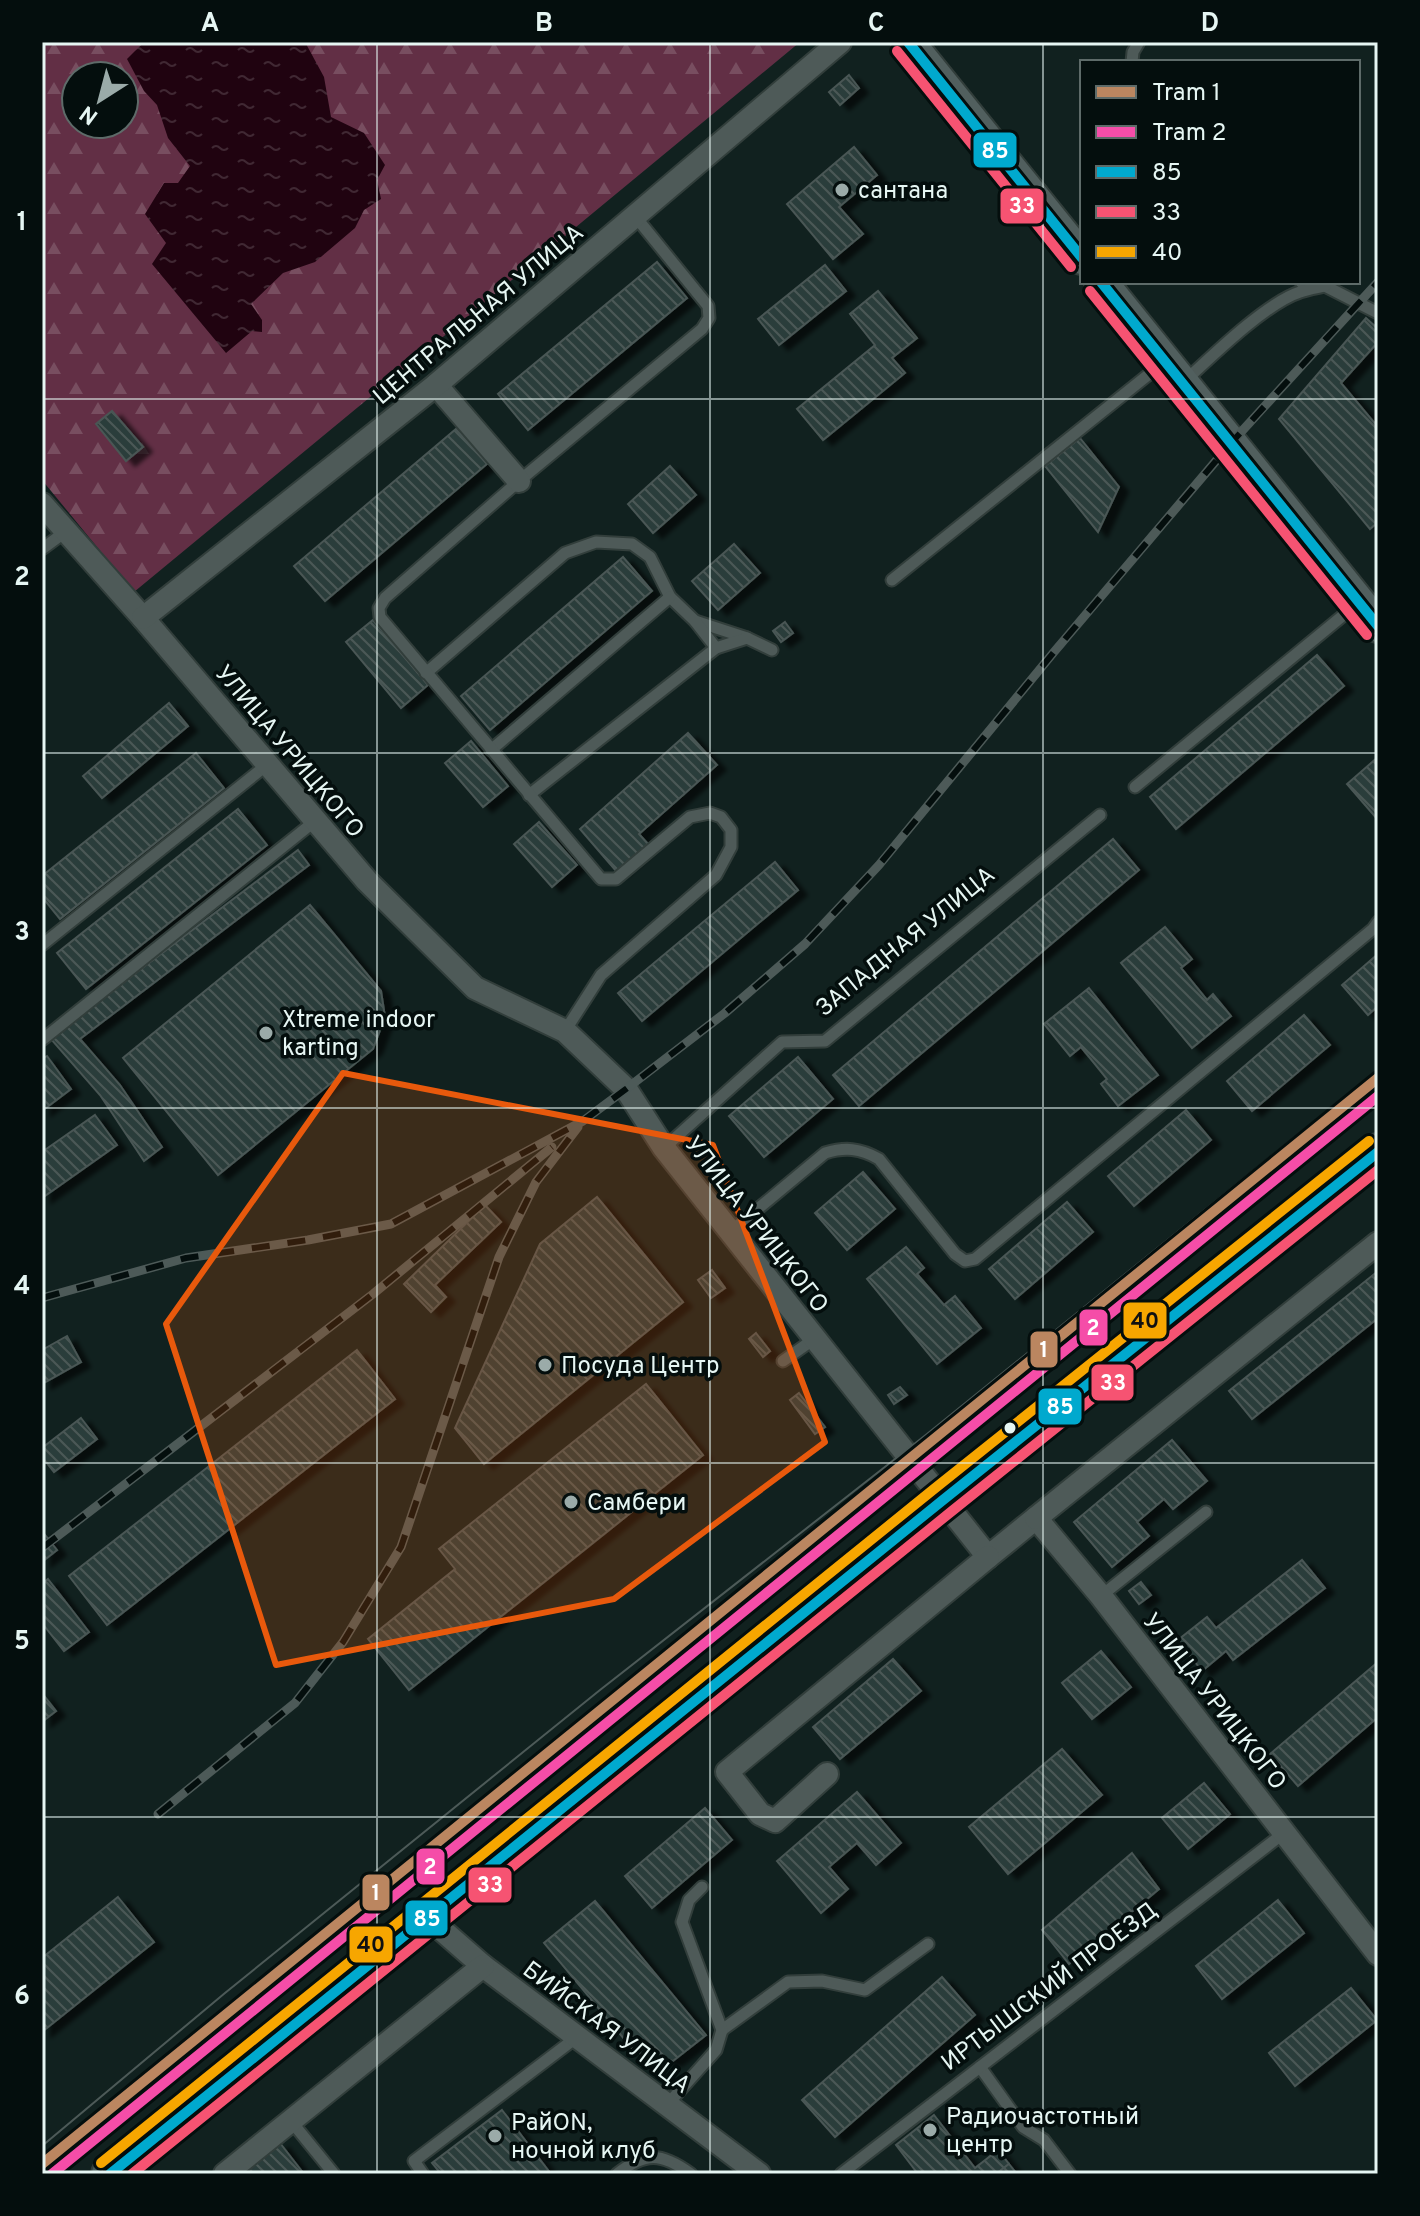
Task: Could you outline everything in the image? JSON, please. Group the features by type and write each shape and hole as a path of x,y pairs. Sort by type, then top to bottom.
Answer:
{"main road":[{"path":"110,2174 1378,1152"}],"street":[{"name":"ЦЕНТРАЛЬНАЯ УЛИЦА","path":"143,618 436,385 840,42"},
{"path":"908,42 1080,256"},
{"path":"1103,284 1368,614"},
{"path":"436,385 519,481"},
{"name":"УЛИЦА УРИЦКОГО","path":"42,504 367,881 475,988 565,1031 626,1089 664,1148 988,1557"},
{"path":"827,1774 775,1821 760,1814 727,1772 1378,1243"},
{"name":"УЛИЦА УРИЦКОГО","path":"1036,1518 1101,1596 1378,1954"},
{"name":"БИЙСКАЯ УЛИЦА","path":"427,1917 483,1966 759,2174"},
{"path":"225,2174 483,1966"}],"lane":[{"path":"565,1031 601,975 716,875 731,847 731,830 721,817 710,813 690,817 616,879 601,879 380,617 379,608 385,598 519,481 702,329 709,318 708,306 635,216"},
{"path":"1313,284 1325,286 1378,313"},
{"path":"892,580 1174,372 1224,345 1297,292 1325,286"},
{"path":"42,549 65,532"},
{"path":"426,673 565,553 596,542 632,544 650,557 670,597 695,621 716,648"},
{"path":"491,750 670,597"},
{"path":"1135,787 1368,614"},
{"path":"695,621 747,638 772,650"},
{"path":"529,795 716,648 747,638"},
{"path":"42,945 268,764"},
{"name":"ЗАПАДНАЯ УЛИЦА","path":"664,1148 782,1042 825,1041 1100,815"},
{"path":"42,1040 315,821"},
{"path":"730,1232 825,1153 853,1149 879,1159 955,1254 965,1261 975,1259 1378,922"},
{"path":"783,1361 814,1339"},
{"path":"1101,1596 1206,1512"},
{"name":"ИРТЫШСКИЙ ПРОЕЗД","path":"841,2174 1284,1833"},
{"path":"667,2105 716,2050 722,2030 682,1922 689,1900 702,1887"},
{"path":"722,2030 788,1982 822,1981 865,1990 928,1944"},
{"path":"423,2174 414,2161 577,2037"},
{"path":"980,2067 1023,2127 1044,2140 1070,2174"},
{"path":"291,2121 334,2174"},
{"path":"617,2174 643,2157 672,2162 691,2174"}],"highlighted area":[{"path":"343,1073 713,1145 825,1442 614,1599 276,1665 166,1324"}],"green space":[{"path":"42,42 800,42 134,592 42,480"}],"water":[{"path":"144,42 305,42 324,77 331,117 364,133 385,165 377,180 381,199 364,210 355,228 315,262 283,273 251,304 262,320 262,332 252,331 226,353 152,264 166,243 145,214 164,183 178,183 190,166 168,138 157,105 140,83 140,60 127,59"}],"building":[{"path":"849,75 859,88 840,105 829,92"},
{"path":"854,147 877,175 839,207 863,234 833,259 787,204"},
{"path":"657,262 687,298 528,430 498,394"},
{"path":"825,265 846,291 779,345 758,319"},
{"path":"878,291 917,338 892,358 905,373 823,440 797,409 875,345 850,314"},
{"path":"1366,318 1378,329 1378,342 1341,383 1378,427 1378,522 1370,529 1279,419"},
{"path":"112,411 143,447 126,461 96,424"},
{"path":"456,429 487,464 325,601 294,566"},
{"path":"1080,438 1119,487 1098,532 1045,466"},
{"path":"670,466 696,495 653,533 628,504"},
{"path":"734,544 760,573 718,610 692,581"},
{"path":"623,557 652,591 490,730 461,696"},
{"path":"373,620 428,685 401,708 346,642"},
{"path":"785,622 793,633 781,642 773,631"},
{"path":"1317,655 1344,686 1176,829 1150,797"},
{"path":"169,703 188,726 102,798 83,776"},
{"path":"688,733 717,765 639,834 648,844 617,872 580,829"},
{"path":"471,741 508,786 483,807 445,763"},
{"path":"196,753 224,788 60,919 42,897 42,876"},
{"path":"1378,757 1378,820 1347,784"},
{"path":"238,809 267,845 86,989 57,953"},
{"path":"539,822 577,865 552,887 514,844"},
{"path":"1113,839 1139,870 859,1106 833,1075"},
{"path":"298,850 309,865 80,1039 120,1085 162,1147 144,1161 100,1095 50,1038"},
{"path":"775,862 798,890 642,1021 618,993"},
{"name":"Xtreme indoor karting","path":"310,905 381,991 385,1017 373,1049 218,1175 123,1058"},
{"path":"1165,927 1192,959 1181,968 1207,1000 1213,994 1231,1016 1192,1048 1121,963"},
{"path":"1378,954 1378,1006 1368,1015 1342,985"},
{"path":"1089,988 1158,1075 1118,1106 1101,1084 1107,1079 1081,1047 1070,1056 1044,1024"},
{"path":"1304,1015 1330,1045 1252,1111 1227,1081"},
{"path":"47,1056 71,1089 42,1111 42,1059"},
{"path":"798,1057 833,1099 764,1157 729,1116"},
{"path":"1186,1110 1211,1140 1134,1206 1108,1176"},
{"path":"95,1115 117,1145 42,1198 42,1152"},
{"path":"863,1172 895,1209 847,1250 815,1213"},
{"name":"Посуда Центр","path":"597,1197 683,1302 484,1464 455,1428 540,1244"},
{"path":"1067,1202 1093,1232 1015,1299 989,1269"},
{"path":"485,1205 501,1222 435,1285 446,1297 431,1312 404,1284"},
{"path":"906,1247 924,1268 917,1274 944,1305 955,1296 981,1328 937,1364 867,1279"},
{"path":"712,1270 725,1288 711,1298 698,1280"},
{"path":"1378,1271 1378,1318 1252,1419 1229,1391"},
{"path":"756,1333 770,1351 763,1357 749,1339"},
{"path":"67,1336 81,1362 42,1384 42,1350"},
{"path":"357,1350 395,1399 107,1625 69,1576"},
{"name":"Самбери","path":"646,1384 703,1455 409,1690 368,1639 455,1569 439,1549"},
{"path":"900,1387 907,1395 894,1404 888,1395"},
{"path":"799,1393 825,1427 815,1434 790,1400"},
{"path":"81,1418 97,1439 54,1472 42,1457 42,1448"},
{"path":"1172,1440 1207,1481 1173,1509 1164,1499 1137,1522 1149,1536 1112,1567 1074,1522"},
{"path":"42,1531 57,1550 42,1562"},
{"path":"1302,1560 1325,1588 1233,1660 1226,1651 1202,1671 1178,1640 1207,1617 1216,1628"},
{"path":"48,1579 89,1632 64,1651 42,1623 42,1584"},
{"path":"1141,1582 1151,1595 1139,1604 1129,1591"},
{"path":"1101,1651 1131,1687 1092,1719 1062,1683"},
{"path":"893,1659 921,1691 840,1759 813,1727"},
{"path":"1378,1662 1378,1717 1298,1786 1270,1754"},
{"path":"42,1693 56,1711 42,1722"},
{"path":"1062,1749 1102,1795 1008,1874 969,1827"},
{"path":"1204,1783 1230,1814 1188,1849 1162,1818"},
{"path":"857,1792 901,1843 876,1865 857,1843 829,1867 848,1889 821,1913 777,1861"},
{"path":"705,1808 732,1840 652,1908 625,1876"},
{"path":"1132,1853 1159,1889 1069,1964 1042,1930"},
{"path":"118,1897 154,1942 42,2032 42,1958"},
{"path":"1278,1900 1304,1933 1222,1999 1196,1966"},
{"path":"595,1901 706,2035 673,2061 635,2052 544,1943"},
{"path":"942,1977 975,2015 835,2137 802,2100"},
{"path":"1351,1988 1377,2020 1295,2086 1269,2053"},
{"name":"РайON, ночной клуб","path":"502,2110 551,2174 441,2174 432,2163"},
{"name":"Радиочастотный центр","path":"934,2115 975,2168 998,2150 1009,2164 996,2174 918,2174 896,2145"},
{"path":"280,2143 304,2174 240,2174"},
{"path":"1009,2164 1017,2174 996,2174"}],"tram line":[{"path":"42,2146 225,1993 600,1690 927,1434 1378,1070"},
{"name":"1","path":"42,2164 1378,1078"},
{"name":"2","path":"52,2174 1378,1096"}],"railway":[{"path":"42,1298 186,1258 391,1224 583,1121 626,1089 725,1013 805,944 879,865 1232,442 1378,282"},
{"path":"158,1814 295,1703 343,1642 401,1547 499,1257 536,1182 578,1127"},
{"path":"42,1548 373,1294 552,1147"}],"transit line":[{"name":"85","path":"908,42 1080,256"},
{"name":"33","path":"897,51 1071,267"},
{"name":"85","path":"1103,284 1378,626"},
{"name":"33","path":"1090,291 1367,635"},
{"name":"40","path":"101,2163 1369,1141"},
{"name":"85","path":"110,2174 1378,1152"},
{"name":"33","path":"132,2174 1378,1170"}],"place":[{"name":"сантана","path":"842,190"},
{"name":"Xtreme indoor karting","path":"266,1033"},
{"name":"Посуда Центр","path":"545,1365"},
{"name":"Самбери","path":"571,1502"},
{"name":"Радиочастотный центр","path":"930,2130"},
{"name":"РайON, ночной клуб","path":"495,2136"}]}
